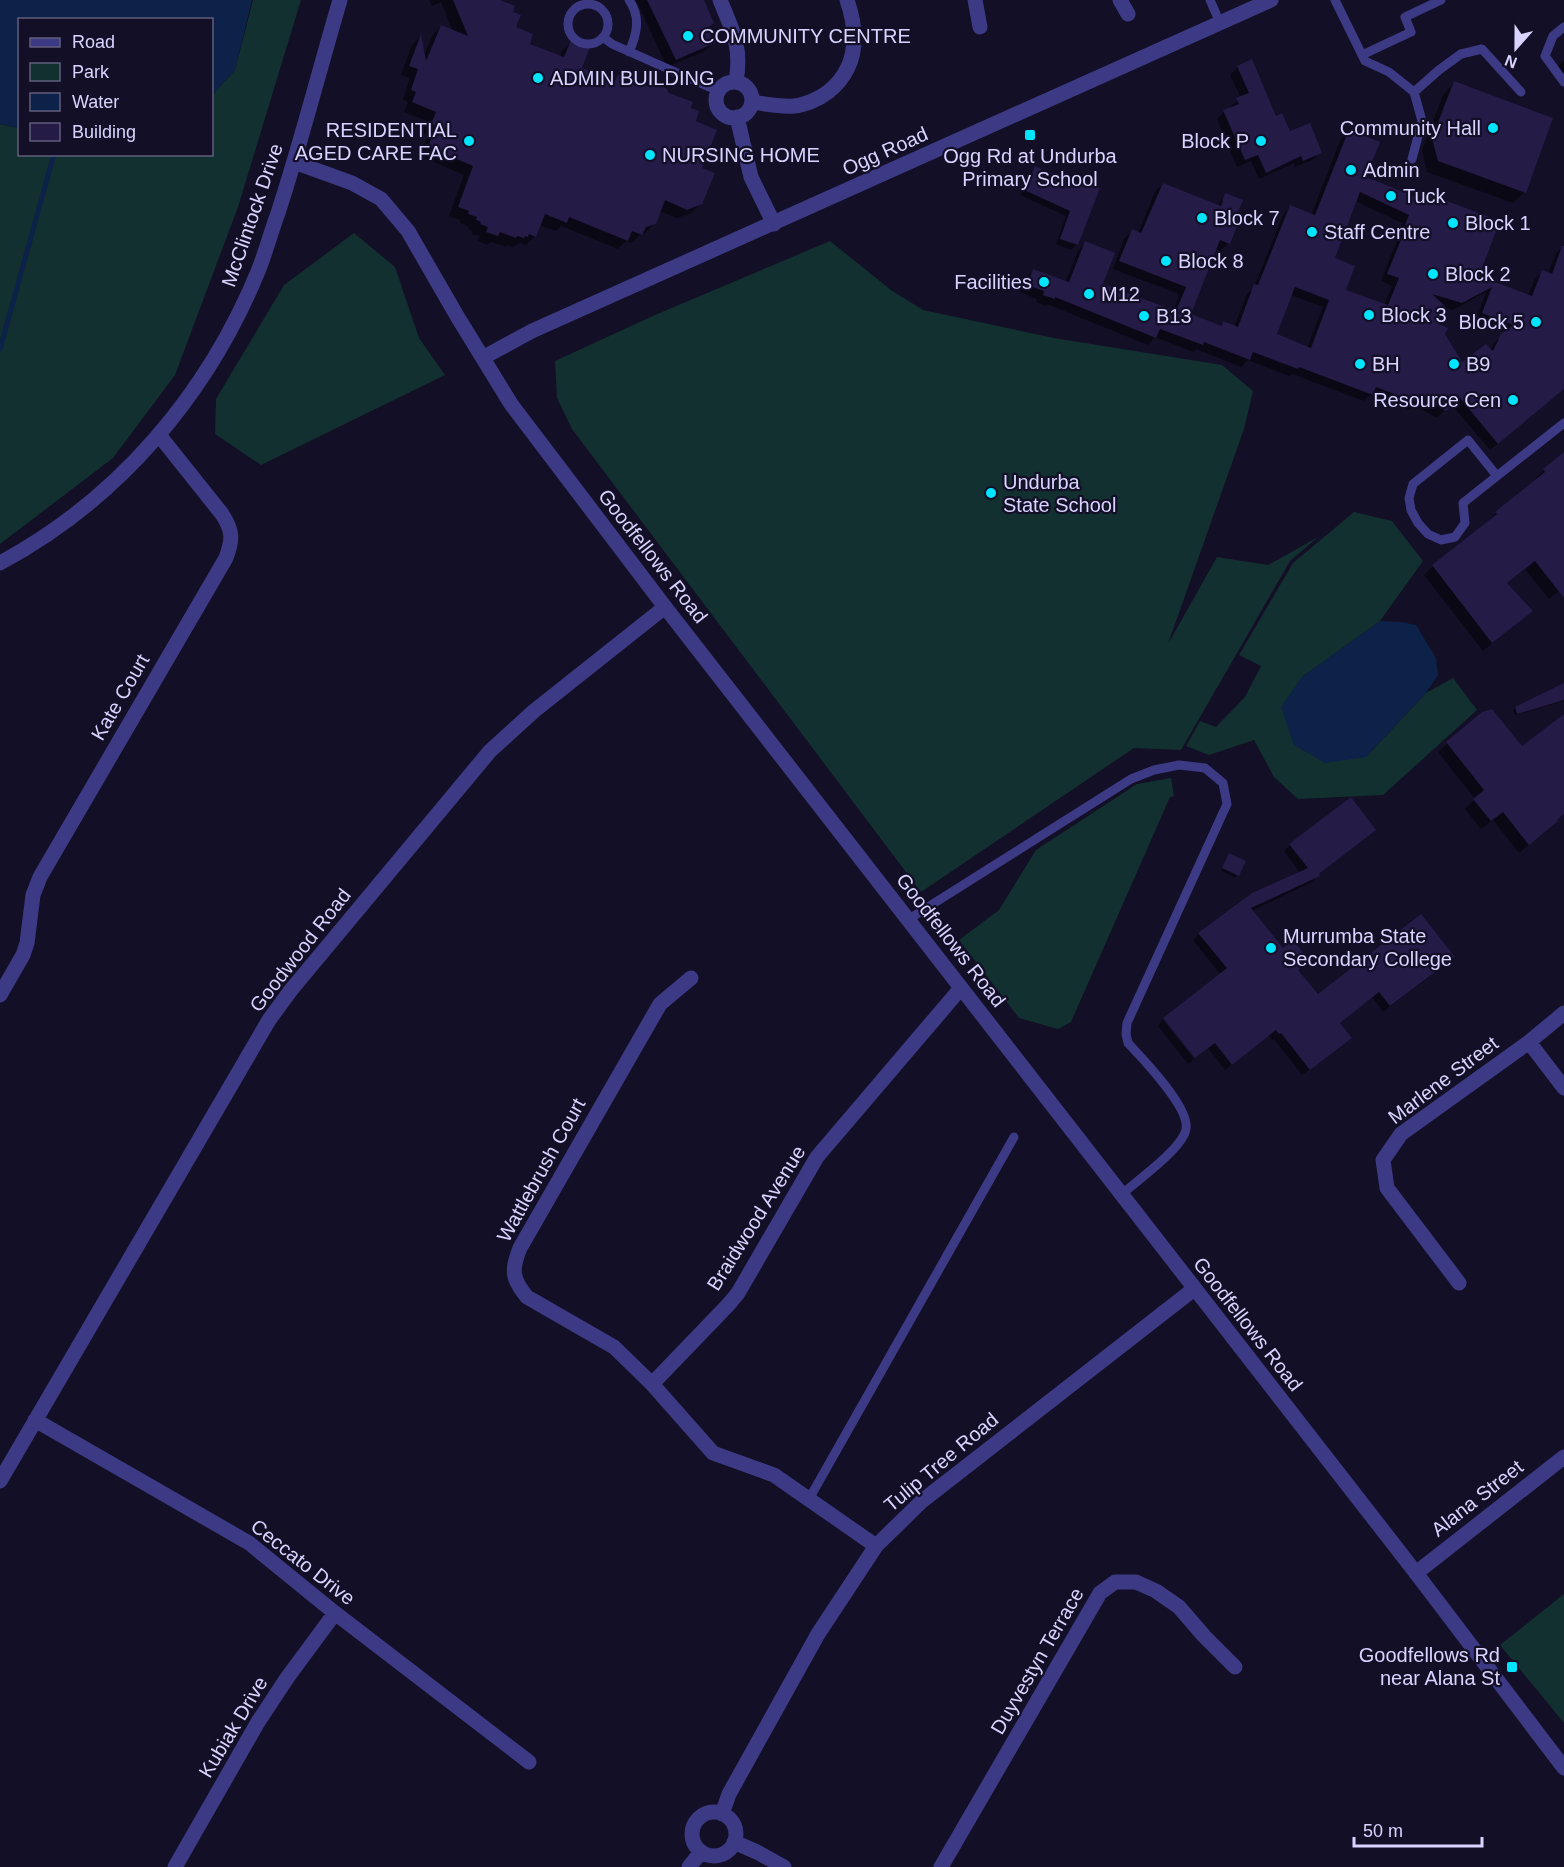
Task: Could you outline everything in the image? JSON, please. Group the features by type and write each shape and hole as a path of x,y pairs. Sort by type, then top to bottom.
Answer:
{"street":[{"name":"McClintock Drive","path":"0,563 55,529 112,483 159,435 194,392 226,340 259,269 294,162 340,0"},
{"path":"720,0 738,50 739,64 736,82"},
{"path":"752,102 794,106 816,99 842,80 851,61 855,35 847,0"},
{"path":"975,0 980,27"},
{"path":"1120,0 1128,14"},
{"name":"Ogg Road","path":"484,357 532,331 1271,0"},
{"path":"726,83 744,84 751,93 752,102 749,110 737,117 728,116 718,109 716,97 718,91 726,83"},
{"path":"737,117 751,177 774,224"},
{"name":"Goodfellows Road","path":"294,162 352,183 381,199 408,231 511,404 665,607 1416,1573 1564,1768"},
{"name":"Kate Court","path":"0,995 23,955 27,943 33,895 40,877 226,558 232,543 230,526 222,514 159,435"},
{"name":"Goodwood Road","path":"0,1481 269,1020 291,990 490,751 534,711 665,607"},
{"name":"Wattlebrush Court","path":"691,978 660,1005 520,1248 515,1260 514,1272 518,1286 527,1297 605,1341 652,1384 713,1453 774,1475 876,1546"},
{"name":"Braidwood Avenue","path":"652,1384 729,1304 817,1157 961,988"},
{"name":"Marlene Street","path":"1459,1283 1387,1188 1383,1160 1401,1134 1564,1014"},
{"path":"1529,1042 1564,1088"},
{"name":"Tulip Tree Road","path":"722,1814 729,1794 812,1644 876,1546 922,1501 1194,1289"},
{"name":"Ceccato Drive","path":"35,1420 249,1544 529,1762"},
{"name":"Alana Street","path":"1416,1573 1564,1457"},
{"name":"Duyvestyn Terrace","path":"941,1867 1100,1593 1115,1582 1136,1582 1156,1591 1179,1607 1235,1667"},
{"name":"Kubiak Drive","path":"175,1867 258,1722 335,1613"},
{"path":"708,1813 722,1814 732,1822 735,1829 734,1842 731,1848 720,1855 707,1855 701,1852 693,1840 693,1827 708,1813"},
{"path":"734,1842 784,1867"},
{"path":"689,1867 701,1852"}],"lane":[{"path":"629,0 638,21 635,39 629,52"},
{"path":"1210,0 1220,23"},
{"path":"1335,0 1365,61 1389,72 1414,92 1422,121 1412,159"},
{"path":"1362,55 1411,32 1405,17 1441,0"},
{"path":"593,4 604,12 609,24 608,30 595,43 588,44 577,40 568,29 573,5 593,4"},
{"path":"1564,27 1553,36 1545,56 1564,82"},
{"path":"603,37 629,52 718,91"},
{"path":"1414,92 1461,54 1482,49 1521,92"},
{"path":"1497,476 1468,440 1413,484 1409,498 1411,510 1418,523 1428,534 1441,540 1455,537 1465,523 1463,503 1564,423"},
{"path":"909,919 1131,779 1154,770 1179,765 1205,768 1223,783 1227,804 1127,1023 1128,1043 1166,1086 1185,1116 1186,1130 1180,1142 1122,1194"},
{"path":"809,1499 1014,1137"}],"green space":[{"path":"253,0 301,0 238,207 175,375 113,458 0,544 0,124 18,128 18,156 213,156 213,94 235,70"},
{"path":"354,233 395,267 419,338 445,375 261,465 215,434 216,399 284,285"},
{"path":"830,241 891,290 923,310 1054,338 1222,365 1253,391 1244,429 1168,644 1217,557 1268,565 1318,537 1290,561 1181,750 1134,748 921,892 572,429 557,398 555,361 655,315"},
{"path":"1354,512 1392,521 1423,561 1380,621 1302,677 1366,757 1426,693 1453,678 1477,710 1383,795 1298,799 1274,777 1254,740 1209,755 1186,746 1200,721 1216,727 1245,697 1261,666 1239,655 1293,563"},
{"path":"1171,778 1174,796 1170,797 1071,1022 1058,1029 1019,1018 959,940 999,910 1036,850 1137,784"},
{"path":"1564,1594 1564,1723 1500,1645"}],"water":[{"path":"0,0 252,0 235,70 213,94 213,18 18,18 18,128 0,124"},
{"path":"1380,621 1416,625 1436,658 1438,675 1426,693 1366,757 1325,763 1294,745 1281,707 1302,677"}],"building":[{"path":"453,0 500,0 515,6 513,12 521,15 516,27 533,34 530,44 564,57 571,40 590,47 582,68 615,81 618,75 650,87 654,83 666,88 669,93 693,102 691,108 699,111 696,121 717,130 702,168 715,173 702,204 687,210 665,200 656,224 646,227 642,235 632,231 628,241 569,217 567,223 545,214 536,237 529,234 528,237 517,236 516,238 500,232 498,236 486,232 488,227 480,224 481,222 476,220 477,217 458,207 473,166 428,147 436,126 431,124 436,112 412,102 416,92 411,90 418,69 409,66 421,34 426,61 441,25 468,36"},
{"name":"COMMUNITY CENTRE","path":"647,0 704,0 714,23 707,28 715,43 676,60"},
{"name":"Block P","path":"1252,59 1276,116 1282,113 1290,131 1310,123 1322,153 1303,161 1301,156 1266,173 1258,155 1245,160 1223,110 1239,104 1236,98 1249,93 1237,66"},
{"name":"Community Hall","path":"1454,81 1553,118 1526,193 1438,161 1432,138"},
{"path":"1349,129 1380,142 1366,177 1416,197 1418,190 1500,221 1479,276 1532,296 1542,270 1552,274 1562,246 1564,246 1564,389 1498,444 1460,398 1446,411 1420,397 1418,403 1376,387 1373,395 1253,352 1250,360 1204,342 1203,345 1160,329 1156,338 1055,297 1055,299 1043,295 1044,291 1027,285 1033,269 1069,282 1085,241 1115,253 1103,284 1176,311 1186,287 1119,261 1132,229 1141,233 1163,183 1221,206 1225,193 1243,200 1238,212 1242,213 1230,244 1220,240 1191,314 1222,326 1223,321 1238,327 1254,284 1258,285 1290,205 1315,215","holes":["1360,192 1409,215 1387,274 1399,278 1388,305 1346,290 1355,266 1335,258","1295,287 1329,300 1311,348 1277,334","1492,287 1482,313 1513,325 1501,334 1493,351 1486,344 1462,362 1445,334 1448,328 1438,324 1445,306 1432,294 1462,303"]},
{"path":"1035,166 1080,186 1082,181 1100,188 1078,245 1060,239 1070,211 1024,190"},
{"path":"1564,452 1564,598 1535,561 1507,583 1533,611 1492,643 1432,565 1497,514 1495,512 1545,472 1543,469"},
{"path":"1564,683 1564,700 1517,714 1515,707"},
{"path":"1492,709 1522,746 1564,714 1564,814 1529,845 1503,812 1491,821 1473,799 1484,790 1446,742 1482,712"},
{"path":"1351,797 1376,830 1319,874 1320,876 1251,908 1283,948 1293,940 1309,960 1298,970 1318,994 1421,914 1455,957 1390,1006 1379,992 1340,1023 1352,1038 1310,1070 1281,1033 1279,1034 1276,1030 1232,1065 1215,1043 1195,1058 1163,1018 1227,968 1198,933 1252,893 1308,868 1289,844"},
{"path":"1229,853 1246,861 1239,876 1222,868"}],"waterway":[{"path":"0,349 53,156"}],"place":[{"name":"COMMUNITY CENTRE","path":"688,36"},
{"name":"ADMIN BUILDING","path":"538,78"},
{"name":"Community Hall","path":"1493,128"},
{"name":"Ogg Rd at Undurba Primary School","path":"1030,135"},
{"name":"RESIDENTIAL AGED CARE FAC","path":"469,141"},
{"name":"Block P","path":"1261,141"},
{"name":"NURSING HOME","path":"650,155"},
{"name":"Admin","path":"1351,170"},
{"name":"Tuck","path":"1391,196"},
{"name":"Block 7","path":"1202,218"},
{"name":"Block 1","path":"1453,223"},
{"name":"Staff Centre","path":"1312,232"},
{"name":"Block 8","path":"1166,261"},
{"name":"Block 2","path":"1433,274"},
{"name":"Facilities","path":"1044,282"},
{"name":"M12","path":"1089,294"},
{"name":"Block 3","path":"1369,315"},
{"name":"B13","path":"1144,316"},
{"name":"Block 5","path":"1536,322"},
{"name":"BH","path":"1360,364"},
{"name":"B9","path":"1454,364"},
{"name":"Resource Cen","path":"1513,400"},
{"name":"Undurba State School","path":"991,493"},
{"name":"Murrumba State Secondary College","path":"1271,948"},
{"name":"Goodfellows Rd near Alana St","path":"1512,1667"}]}
